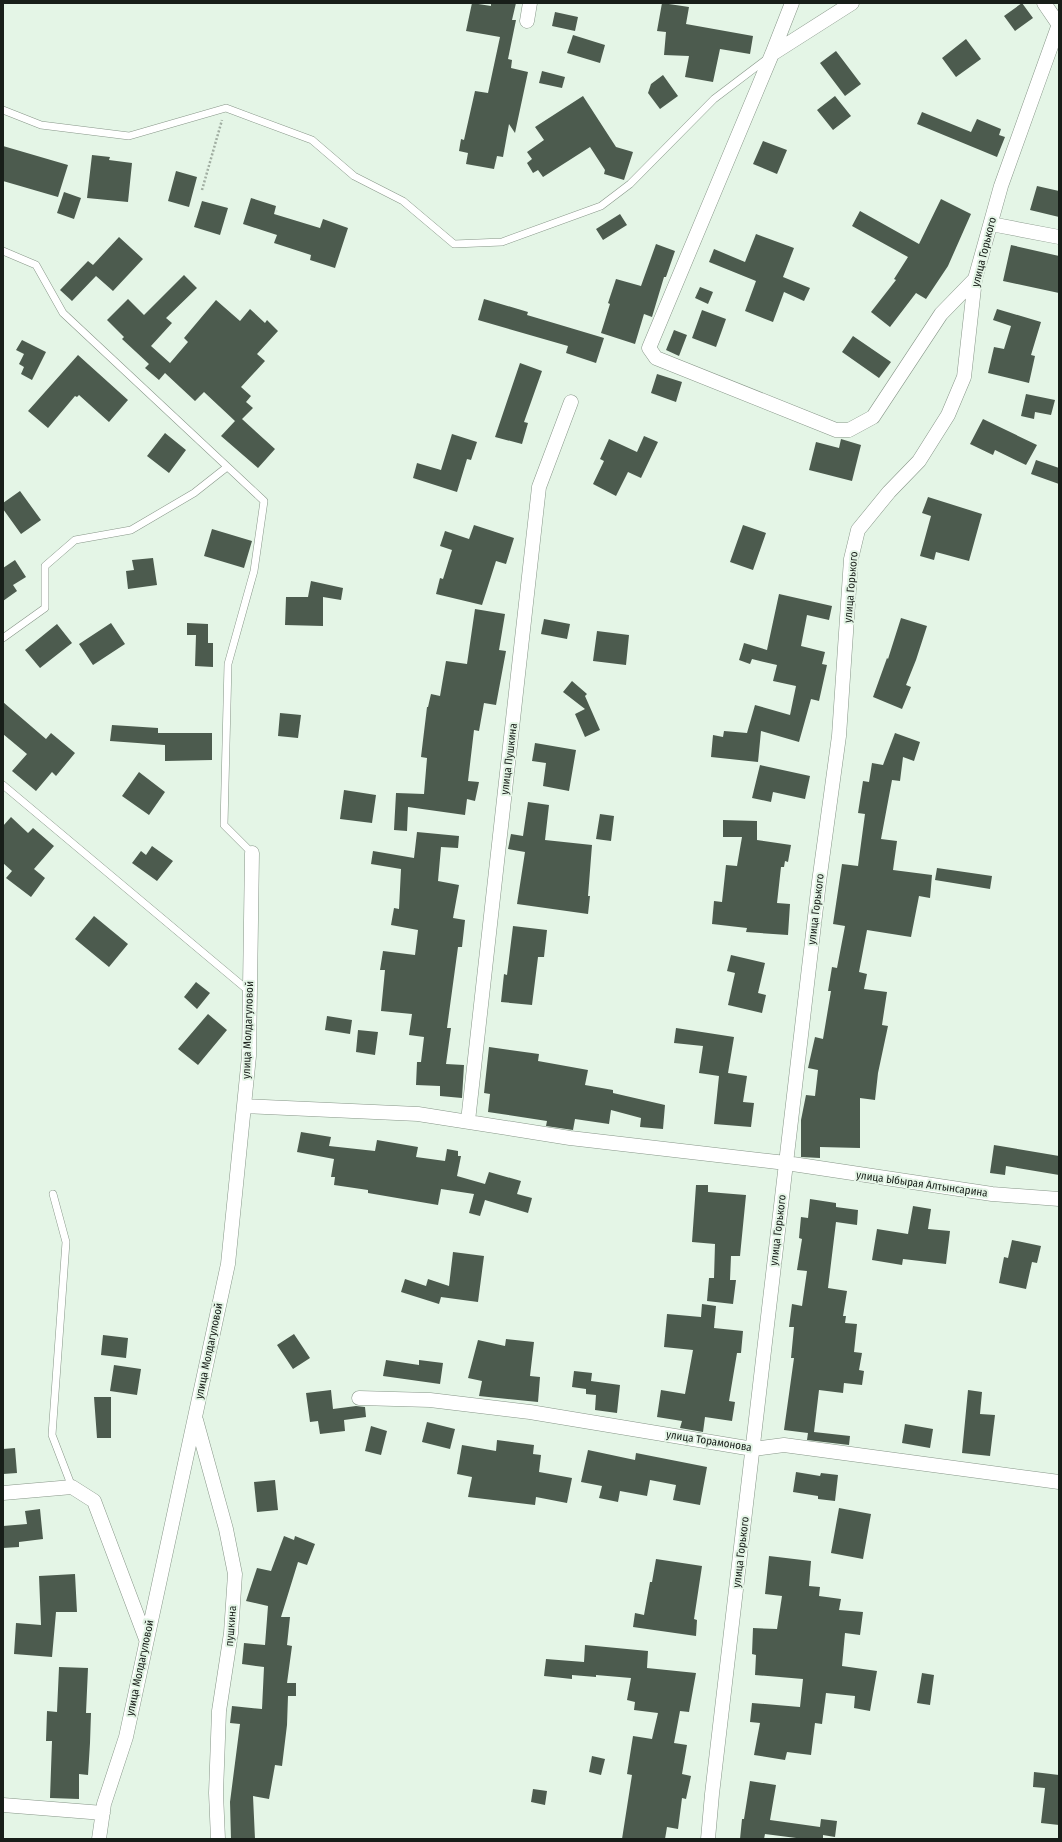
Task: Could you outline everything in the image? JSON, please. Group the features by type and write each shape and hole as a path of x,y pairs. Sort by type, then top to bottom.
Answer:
{"street":[{"path":"527,21 530,3"},
{"path":"792,3 649,348 656,358 836,430 849,430 873,417 941,314 975,279"},
{"path":"772,54 852,3"},
{"path":"1044,3 1059,24"},
{"name":"улица Горького","path":"708,1839 819,882 839,736 851,559 858,530 889,492 919,461 948,416 964,377 975,279 1001,186 1059,24"},
{"path":"991,224 1059,237"},
{"name":"улица Пушкина","path":"468,1122 539,487 571,402"},
{"name":"улица Молдагуловой","path":"99,1839 103,1813 126,1737 228,1264 249,1056 252,853"},
{"name":"улица Ыбырая Алтынсарина","path":"244,1106 418,1114 570,1138 786,1163 992,1194 1059,1198"},
{"name":"улица Торамонова","path":"358,1398 430,1400 530,1412 753,1449 784,1445 1059,1482"},
{"name":"пушкина","path":"195,1417 226,1529 235,1574 231,1633 219,1710 216,1794 218,1839"},
{"path":"3,1493 72,1487 94,1501 146,1639"},
{"path":"3,1805 103,1813"}],"lane":[{"path":"3,110 41,125 129,136 226,108 312,140 354,176 403,201 454,244 502,242 601,206 630,184 714,98 772,54"},
{"path":"3,251 36,265 63,313 264,501 254,570 228,664 224,825 252,853"},
{"path":"3,638 45,608 45,566 75,540 131,530 194,493 227,467"},
{"path":"3,785 250,992"},
{"path":"53,1194 66,1242 52,1436 72,1487"}],"path":[{"path":"202,190 226,108"}],"building":[{"path":"472,3 491,6 491,3 516,3 512,20 516,20 508,59 512,60 511,68 528,72 515,133 509,124 503,157 497,156 494,169 466,164 468,153 459,151 461,139 464,140 475,91 488,93 500,37 466,31"},
{"path":"662,3 689,7 686,24 753,36 750,54 720,49 713,82 685,77 689,56 664,55 666,32 657,31"},
{"path":"1022,3 1033,18 1015,31 1004,16"},
{"path":"555,12 578,17 575,31 552,26"},
{"path":"573,35 605,45 600,63 567,53"},
{"path":"966,39 981,59 956,77 942,58"},
{"path":"836,51 861,84 845,96 820,63"},
{"path":"542,71 565,77 562,88 539,83"},
{"path":"663,75 678,96 660,109 648,93 651,84"},
{"path":"583,96 616,147 633,152 624,180 604,174 605,170 590,147 543,177 538,170 533,173 527,163 532,159 527,152 544,140 535,127"},
{"path":"835,96 851,116 833,130 817,110"},
{"path":"922,112 971,132 977,119 1001,129 999,135 1005,137 997,157 917,124"},
{"path":"763,141 787,150 777,174 753,164"},
{"path":"3,146 68,165 58,197 3,181"},
{"path":"92,155 110,157 109,160 132,163 128,202 87,198"},
{"path":"176,171 197,177 189,207 168,201"},
{"path":"1037,186 1059,191 1059,217 1030,210"},
{"path":"64,192 81,198 74,219 57,213"},
{"path":"251,198 276,206 274,214 320,228 323,219 348,228 335,268 310,260 311,255 274,243 277,235 243,224"},
{"path":"941,199 971,214 948,266 926,299 916,293 890,327 871,312 896,280 894,279 908,257 852,226 860,211 919,244"},
{"path":"202,201 228,208 220,235 194,227"},
{"path":"620,214 627,225 603,240 596,229"},
{"path":"756,234 794,248 783,277 810,288 804,301 784,292 773,322 745,311 756,281 709,262 714,249 745,262"},
{"path":"119,237 143,259 113,291 96,276 72,301 60,290 88,261 93,265"},
{"path":"656,244 675,251 666,277 664,277 652,317 644,314 635,344 601,333 610,304 608,303 616,279 641,286"},
{"path":"1011,245 1059,256 1059,293 1003,281"},
{"path":"184,275 197,288 166,318 172,323 151,346 170,363 188,342 184,338 216,300 240,321 250,309 265,323 267,320 278,331 257,354 265,361 241,387 251,396 246,402 253,408 242,419 275,449 258,468 221,436 235,421 204,392 195,401 165,373 159,380 145,368 149,364 122,339 124,337 107,320 128,299 144,315"},
{"path":"700,287 713,292 708,304 695,298"},
{"path":"484,299 528,312 527,315 604,338 596,363 566,353 568,346 478,320"},
{"path":"997,309 1041,322 1031,355 1035,356 1029,383 988,373 994,347 1004,349 1011,326 993,320"},
{"path":"702,310 726,319 716,347 692,338"},
{"path":"674,330 687,335 679,356 666,350"},
{"path":"853,336 891,362 879,378 842,352"},
{"path":"22,340 46,352 32,380 21,374 24,367 19,364 24,354 16,350"},
{"path":"78,355 128,400 109,422 79,395 77,397 75,396 48,428 28,411"},
{"path":"520,363 542,371 524,422 528,423 522,444 495,437"},
{"path":"657,374 682,382 676,402 651,393"},
{"path":"1026,394 1055,400 1051,415 1035,412 1034,419 1021,416"},
{"path":"983,419 1037,445 1026,465 995,450 993,455 970,444"},
{"path":"165,433 186,450 169,473 147,456"},
{"path":"452,434 477,442 471,460 467,459 457,492 413,478 417,463 441,470"},
{"path":"644,436 658,442 641,478 628,472 616,496 593,484 604,461 600,459 609,439 637,452"},
{"path":"841,439 861,445 852,481 809,470 816,442 839,448"},
{"path":"1036,460 1059,468 1059,484 1031,474"},
{"path":"20,491 41,520 21,534 3,509 3,503"},
{"path":"928,497 982,514 969,561 936,552 934,560 920,556 931,516 922,513"},
{"path":"474,525 514,538 506,564 496,561 482,605 436,594 440,578 443,579 452,550 440,546 445,531 469,539"},
{"path":"743,525 766,533 753,570 730,562"},
{"path":"212,529 252,541 244,568 204,556"},
{"path":"153,558 157,585 128,589 126,571 134,570 132,560"},
{"path":"15,560 26,577 13,585 17,591 3,601 3,568"},
{"path":"311,581 343,588 341,600 323,597 323,626 285,625 286,597 308,597"},
{"path":"779,594 832,606 829,620 807,615 801,646 825,652 822,664 827,665 819,701 811,699 799,742 761,731 758,762 711,757 713,735 723,737 724,731 747,733 755,705 790,715 796,686 773,681 777,665 752,659 750,664 739,660 744,643 767,650"},
{"path":"475,609 505,614 499,650 506,651 496,705 484,703 479,731 474,730 468,781 479,782 475,801 467,799 465,815 408,807 407,831 394,830 396,793 424,794 427,758 421,757 427,707 431,694 440,696 446,661 467,664"},
{"path":"901,618 927,626 906,685 911,687 902,709 873,697 887,658 888,659"},
{"path":"544,619 570,624 567,639 541,634"},
{"path":"111,623 125,644 93,665 79,644"},
{"path":"187,623 208,624 208,643 213,643 213,667 195,666 196,635 187,635"},
{"path":"57,624 72,643 40,668 25,650"},
{"path":"597,631 629,635 626,665 593,661"},
{"path":"572,681 587,694 585,696 600,730 585,737 575,714 585,709 563,692"},
{"path":"3,702 46,739 51,733 75,753 56,776 52,772 36,791 12,771 27,754 3,734"},
{"path":"280,713 301,715 298,738 278,736"},
{"path":"112,725 158,728 158,733 212,733 212,760 165,761 165,745 110,741"},
{"path":"895,733 920,742 914,761 903,757 900,781 892,780 881,839 897,841 893,870 932,875 930,898 919,896 911,937 867,930 859,972 867,974 864,989 887,992 882,1025 888,1026 878,1073 875,1100 860,1098 860,1148 820,1147 820,1158 801,1157 801,1120 806,1095 815,1096 818,1070 808,1068 815,1037 823,1039 831,991 828,991 832,967 837,968 845,926 833,924 842,864 858,866 865,814 858,813 863,781 869,782 872,763 883,765"},
{"path":"535,743 576,750 569,791 543,786 546,763 532,761"},
{"path":"760,765 810,776 805,799 773,792 771,802 752,798"},
{"path":"139,772 165,792 149,815 122,796"},
{"path":"344,790 376,795 372,823 340,819"},
{"path":"528,802 549,805 545,840 592,845 588,914 517,904 525,852 508,849 511,834 523,836"},
{"path":"600,814 614,816 611,841 596,839"},
{"path":"11,817 28,833 33,828 54,846 34,869 45,878 31,897 6,878 12,871 3,863 3,826"},
{"path":"723,820 757,821 757,840 791,845 788,862 785,861 784,867 781,867 777,903 790,904 788,935 746,932 747,928 712,924 714,901 722,902 726,865 737,866 742,837 723,837"},
{"path":"417,832 459,836 458,848 441,847 438,881 459,885 453,918 465,920 462,947 458,947 447,1028 451,1028 446,1064 464,1065 462,1098 440,1096 440,1086 416,1085 417,1062 421,1062 424,1037 409,1035 412,1014 381,1011 385,970 380,970 383,951 415,955 418,930 391,925 394,908 399,909 401,869 371,864 373,851 414,858"},
{"path":"152,846 173,861 157,881 132,863 141,851 146,855"},
{"path":"937,868 992,876 990,889 935,880"},
{"path":"94,916 128,944 109,967 75,939"},
{"path":"513,926 547,930 544,957 538,957 532,1005 501,1002 504,974 507,975"},
{"path":"731,955 765,963 758,993 766,995 762,1013 728,1005 735,973 727,971"},
{"path":"196,982 210,993 197,1009 184,997"},
{"path":"208,1014 227,1030 198,1065 178,1049"},
{"path":"327,1016 352,1020 350,1034 325,1030"},
{"path":"676,1028 734,1037 728,1073 747,1076 743,1102 754,1103 751,1127 714,1124 719,1076 699,1073 703,1046 674,1043"},
{"path":"358,1030 378,1032 375,1055 356,1052"},
{"path":"489,1047 539,1054 538,1061 588,1070 585,1085 613,1090 613,1093 665,1105 663,1129 640,1127 641,1118 611,1110 609,1124 575,1119 573,1130 546,1126 547,1121 488,1112 490,1094 484,1093"},
{"path":"301,1132 331,1137 329,1146 375,1151 377,1140 418,1147 416,1157 445,1161 447,1149 458,1151 458,1156 461,1156 457,1176 485,1184 489,1172 521,1181 517,1194 532,1198 528,1213 485,1200 480,1216 469,1213 474,1194 441,1189 438,1205 368,1193 368,1190 334,1185 335,1177 331,1177 334,1159 297,1152"},
{"path":"994,1145 1059,1156 1059,1175 1006,1166 1005,1175 990,1173"},
{"path":"696,1185 708,1185 708,1192 746,1195 740,1256 731,1256 730,1280 736,1280 733,1304 707,1301 709,1278 714,1278 715,1244 692,1242"},
{"path":"810,1199 836,1203 836,1207 858,1210 857,1225 836,1222 828,1288 847,1291 843,1316 846,1316 845,1323 857,1324 854,1352 862,1353 859,1370 864,1371 862,1385 844,1383 843,1393 819,1390 814,1432 850,1436 849,1445 807,1440 808,1433 784,1430 794,1358 791,1358 794,1327 789,1327 792,1304 802,1306 807,1271 797,1270 802,1239 799,1238 801,1217 808,1218"},
{"path":"913,1206 931,1209 928,1229 950,1231 946,1264 903,1259 902,1265 872,1260 877,1229 908,1234"},
{"path":"1012,1240 1041,1246 1037,1263 1032,1262 1026,1289 999,1283 1004,1257 1008,1258"},
{"path":"453,1252 484,1256 478,1302 441,1297 439,1304 401,1292 405,1279 426,1286 428,1279 449,1286"},
{"path":"702,1304 716,1306 714,1328 743,1331 741,1353 737,1353 729,1401 735,1402 732,1421 705,1417 703,1432 680,1428 682,1421 657,1417 661,1390 685,1394 693,1350 664,1347 667,1314 701,1317"},
{"path":"294,1334 310,1358 293,1369 277,1345"},
{"path":"103,1335 128,1338 126,1358 101,1355"},
{"path":"506,1339 534,1342 530,1376 540,1377 538,1402 479,1396 482,1381 468,1378 478,1340 505,1346"},
{"path":"386,1360 419,1365 419,1360 443,1363 440,1384 383,1376"},
{"path":"114,1365 141,1369 137,1395 110,1391"},
{"path":"574,1371 592,1373 591,1381 620,1385 617,1413 595,1410 596,1395 586,1394 586,1389 572,1387"},
{"path":"331,1390 333,1409 356,1406 365,1407 366,1417 344,1420 345,1431 320,1434 318,1421 310,1422 306,1393"},
{"path":"968,1390 982,1392 980,1414 995,1415 990,1456 962,1453"},
{"path":"94,1397 111,1397 111,1438 97,1438"},
{"path":"427,1422 455,1429 450,1449 422,1442"},
{"path":"905,1424 933,1429 930,1448 902,1443"},
{"path":"371,1426 387,1431 381,1455 365,1451"},
{"path":"497,1440 534,1445 533,1454 541,1455 539,1472 572,1478 567,1503 536,1497 535,1505 468,1497 472,1477 457,1474 462,1445 496,1451"},
{"path":"15,1448 17,1473 3,1474 3,1449"},
{"path":"588,1450 635,1460 636,1453 707,1467 700,1505 673,1500 676,1485 650,1480 647,1496 620,1491 618,1502 599,1498 602,1486 581,1482"},
{"path":"796,1472 820,1476 821,1473 838,1475 835,1501 818,1499 818,1496 793,1492"},
{"path":"275,1480 278,1510 257,1512 254,1482"},
{"path":"839,1508 871,1514 863,1559 831,1553"},
{"path":"40,1509 43,1539 19,1542 19,1547 3,1548 3,1526 27,1524 25,1511"},
{"path":"284,1536 294,1540 295,1536 315,1544 307,1565 298,1562 281,1617 290,1617 287,1645 292,1646 287,1683 296,1683 296,1696 288,1696 287,1725 282,1766 275,1765 269,1799 253,1796 255,1839 231,1839 230,1802 240,1724 230,1723 232,1706 262,1709 264,1667 242,1664 244,1643 265,1645 268,1606 246,1601 257,1568 271,1571"},
{"path":"769,1556 811,1561 809,1586 820,1587 819,1596 841,1599 839,1610 863,1612 860,1635 845,1633 842,1666 877,1671 870,1711 854,1708 855,1696 826,1693 822,1724 815,1723 811,1755 787,1752 785,1760 754,1755 760,1723 750,1722 752,1703 800,1707 803,1679 755,1675 756,1655 752,1654 753,1628 777,1629 782,1596 765,1594"},
{"path":"656,1559 702,1566 694,1619 697,1620 696,1636 633,1627 635,1613 644,1615"},
{"path":"75,1574 77,1612 56,1612 52,1657 14,1654 16,1623 41,1625 39,1576"},
{"path":"585,1645 648,1651 647,1668 696,1673 689,1712 680,1711 674,1743 687,1745 682,1774 691,1776 686,1799 682,1798 678,1829 667,1827 665,1839 622,1839 632,1775 627,1774 633,1736 652,1739 658,1713 634,1710 635,1702 627,1700 631,1678 596,1675 596,1677 572,1675 572,1679 544,1676 546,1659 584,1662"},
{"path":"59,1667 88,1668 86,1713 91,1713 88,1775 79,1774 79,1799 50,1798 52,1741 46,1741 47,1711 57,1712"},
{"path":"922,1673 934,1675 930,1705 917,1703"},
{"path":"592,1756 605,1759 601,1775 589,1772"},
{"path":"1034,1772 1059,1775 1059,1825 1041,1823 1045,1788 1033,1787"},
{"path":"750,1781 776,1785 770,1820 820,1827 821,1819 837,1821 835,1837 823,1835 823,1839 804,1839 765,1834 764,1839 740,1839 742,1819 744,1819"},
{"path":"533,1789 547,1791 545,1805 531,1802"}]}
